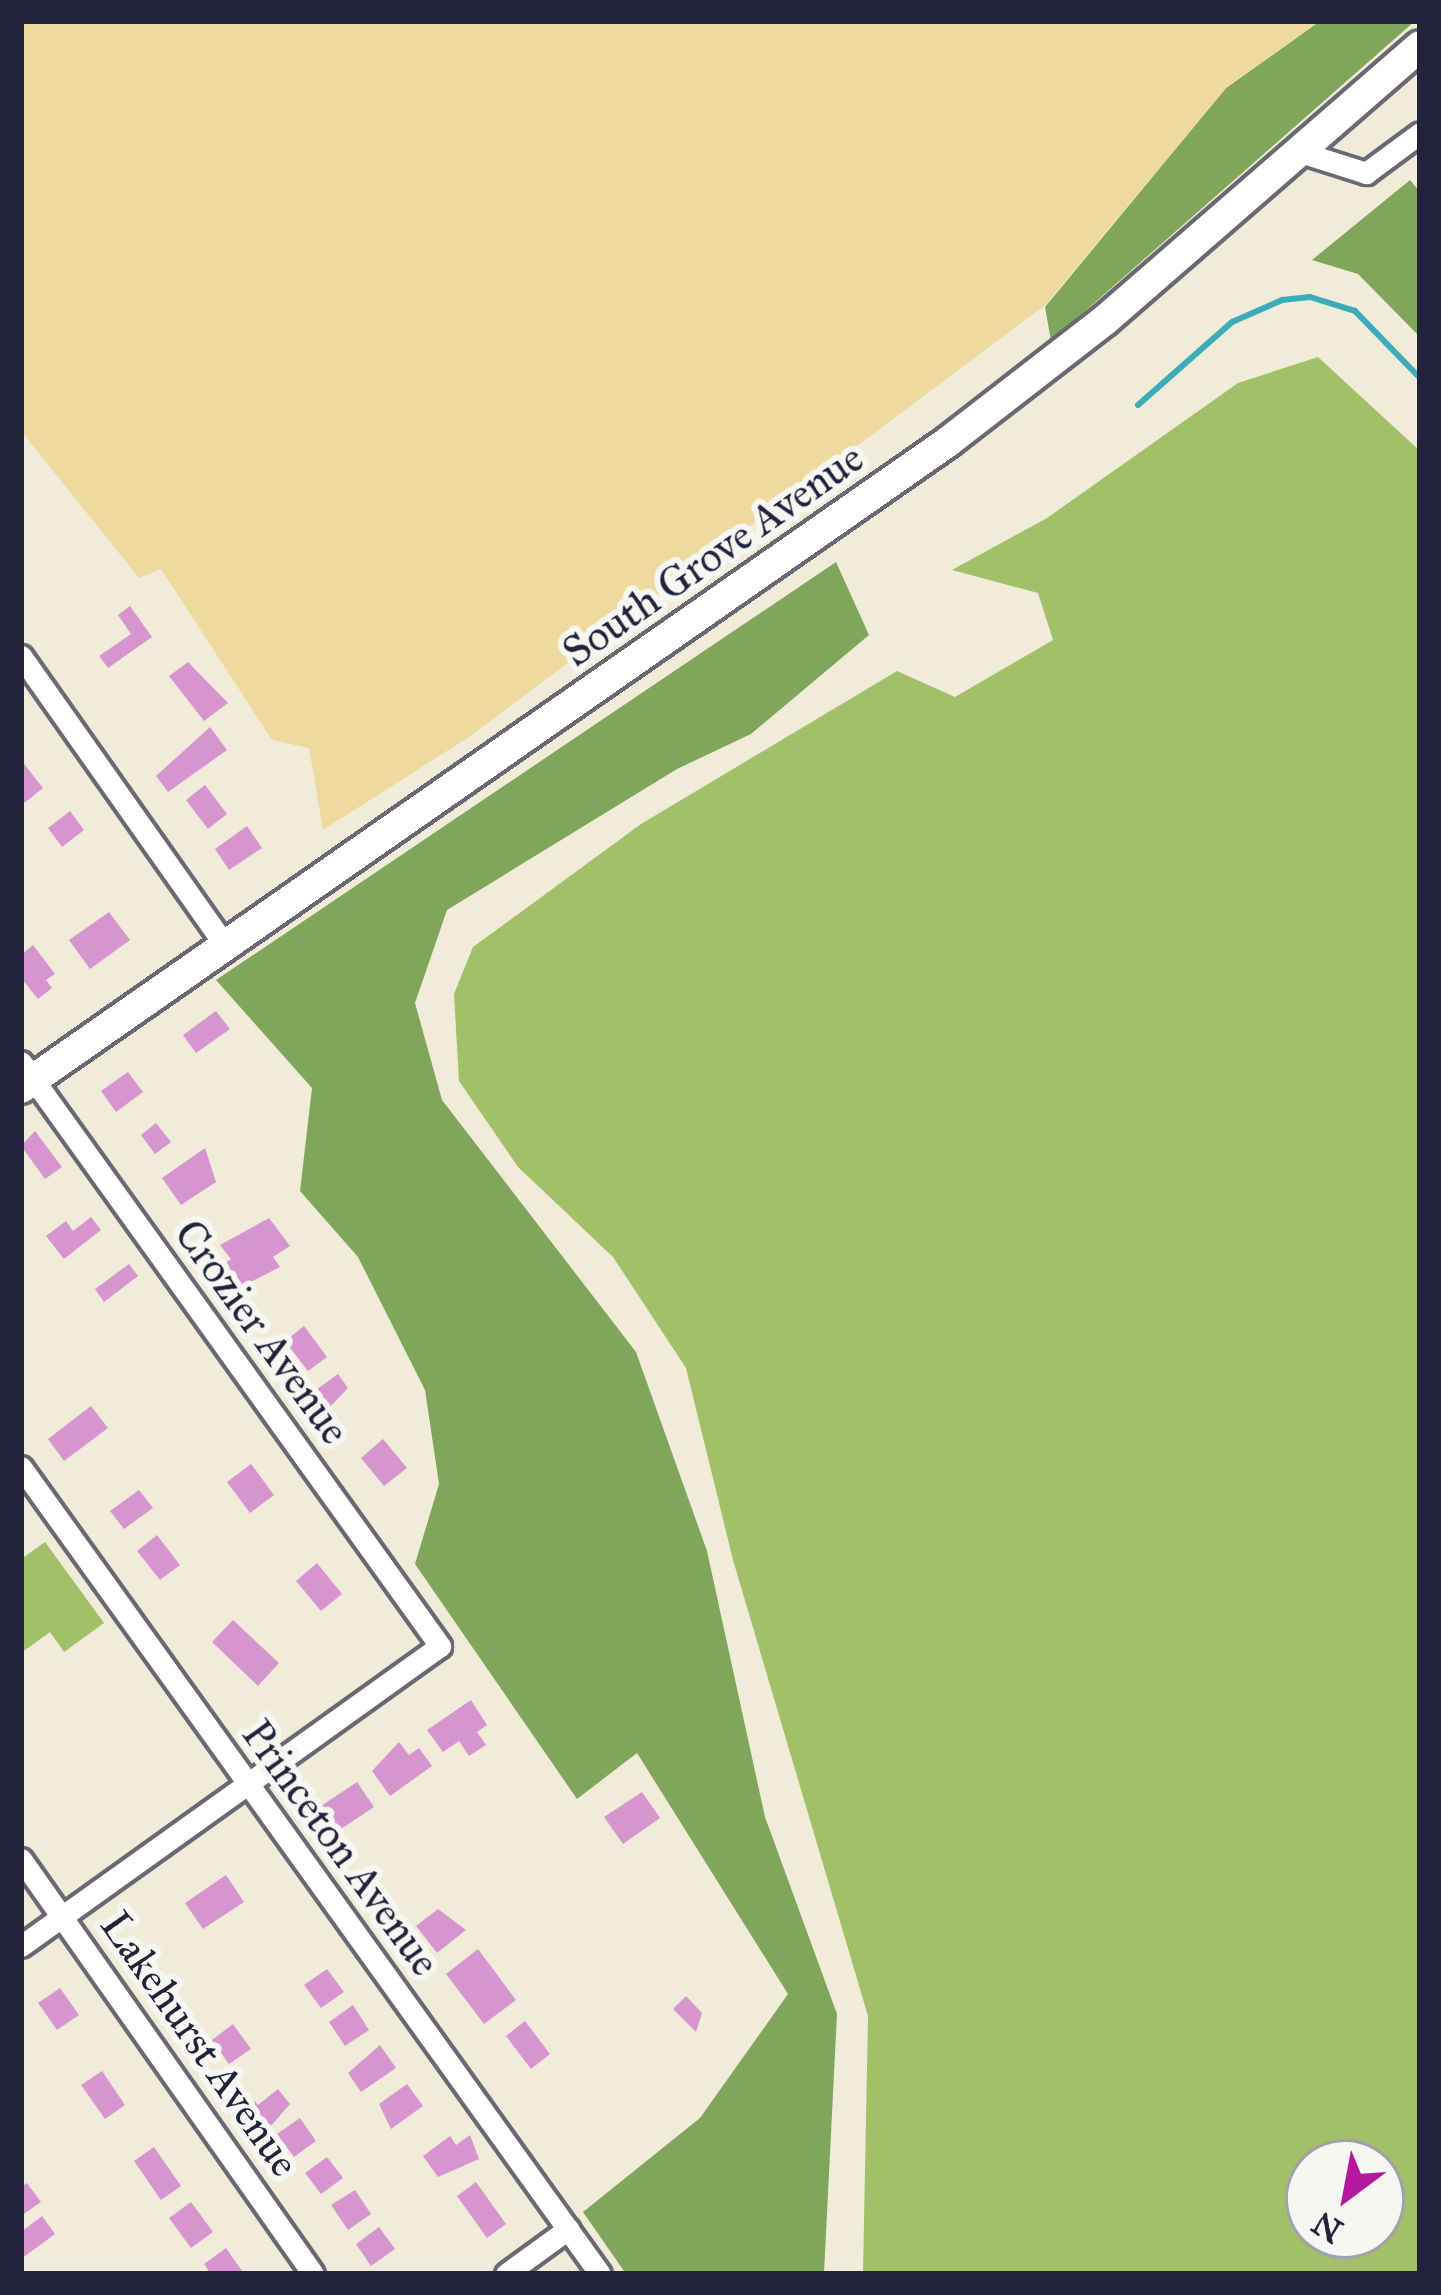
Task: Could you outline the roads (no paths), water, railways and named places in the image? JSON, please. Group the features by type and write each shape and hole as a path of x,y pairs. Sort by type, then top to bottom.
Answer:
{"main road":[{"name":"South Grove Avenue","path":"25,1077 226,945 949,441 1105,320 1294,150 1420,46"}],"street":[{"path":"1294,150 1366,172 1420,134"},
{"path":"21,656 226,945"},
{"name":"Crozier Avenue","path":"25,1077 440,1646 247,1784"},
{"name":"Princeton Avenue","path":"21,1467 600,2274"},
{"path":"21,1946 247,1784"},
{"name":"Lakehurst Avenue","path":"21,1858 313,2274"},
{"path":"506,2274 568,2229"}],"waterway":[{"path":"1138,405 1232,322 1282,300 1310,297 1355,311 1420,378"}]}
